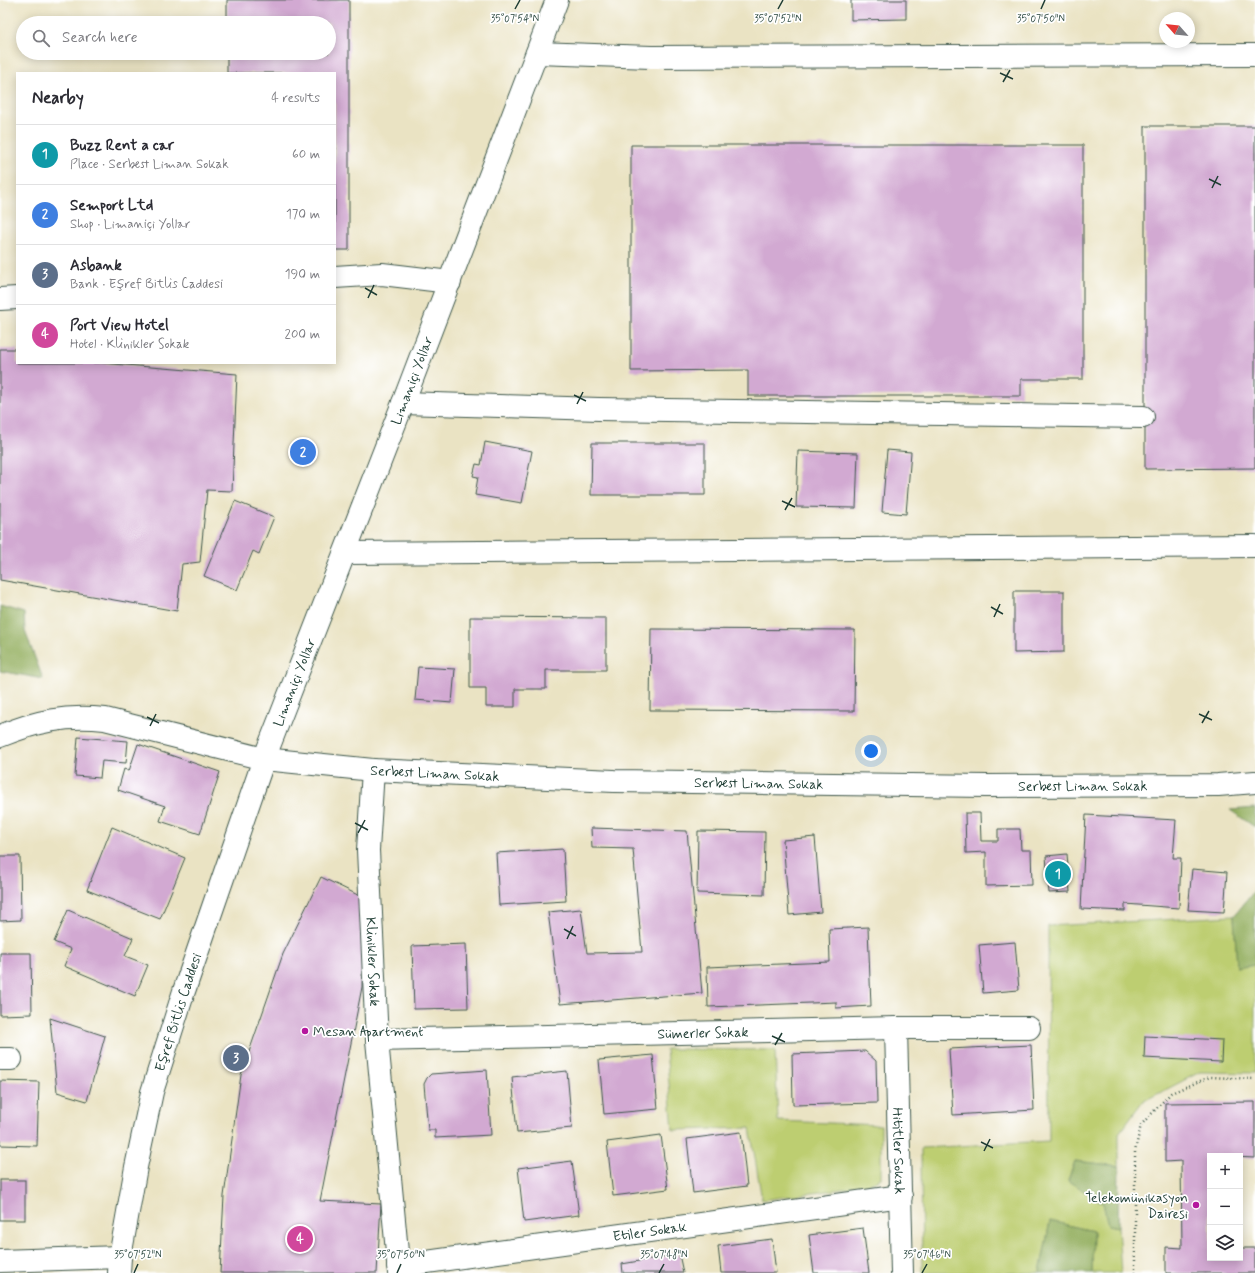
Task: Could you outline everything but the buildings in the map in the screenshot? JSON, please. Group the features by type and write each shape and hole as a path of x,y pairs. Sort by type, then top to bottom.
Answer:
{"street":[{"name":"Limaniçi Yollar","path":"264,759 450,282 557,0"},
{"path":"537,53 651,57 1255,55"},
{"path":"336,278 382,274 450,282"},
{"path":"0,299 16,298"},
{"path":"403,403 600,408 1143,417"},
{"path":"345,553 1255,546"},
{"name":"Serbest Liman Sokak","path":"0,736 37,722 60,717 93,717 105,718 264,759 373,770 614,781 987,786 1218,785 1255,782"},
{"name":"Eşref Bitlis Caddesi","path":"119,1265 136,1167 152,1092 184,991 264,759"},
{"name":"Klinikler Sokak","path":"373,770 368,850 377,1040 398,1270"},
{"name":"Sümerler Sokak","path":"377,1040 896,1028 1029,1028"},
{"name":"Hititler Sokak","path":"896,1028 902,1273"},
{"name":"Etiler Sokak","path":"398,1270 901,1196"},
{"path":"0,1261 119,1265"}],"path":[{"path":"1135,1273 1135,1151 1141,1125 1171,1093 1210,1077 1255,1079"}],"green space":[{"path":"0,606 24,613 25,631 43,679 0,671"},
{"path":"1255,808 1255,827 1230,810"},
{"path":"1255,890 1255,965 1237,968 1234,916"},
{"path":"1234,916 1237,967 1255,965 1255,1073 1200,1072 1142,1102 1119,1133 1119,1166 1075,1161 1068,1180 1103,1203 1108,1225 1118,1227 1121,1273 1092,1273 1093,1231 1050,1221 1040,1273 922,1273 921,1148 1049,1141 1048,926"},
{"path":"666,1049 775,1050 778,1121 881,1125 881,1178 864,1186 762,1200 750,1128 673,1130"},
{"path":"1075,1161 1119,1166 1118,1227 1108,1225 1103,1203 1068,1181"},
{"path":"1050,1221 1093,1231 1092,1273 1040,1273"}],"place":[{"name":"Semport Ltd","path":"303,452"},
{"name":"Buzz Rent a car","path":"1058,874"},
{"name":"Mesan Apartment","path":"305,1031"},
{"name":"Asbank","path":"236,1058"},
{"name":"Telekomünikasyon Dairesi","path":"1196,1205"},
{"name":"Port View Hotel","path":"300,1239"}]}
